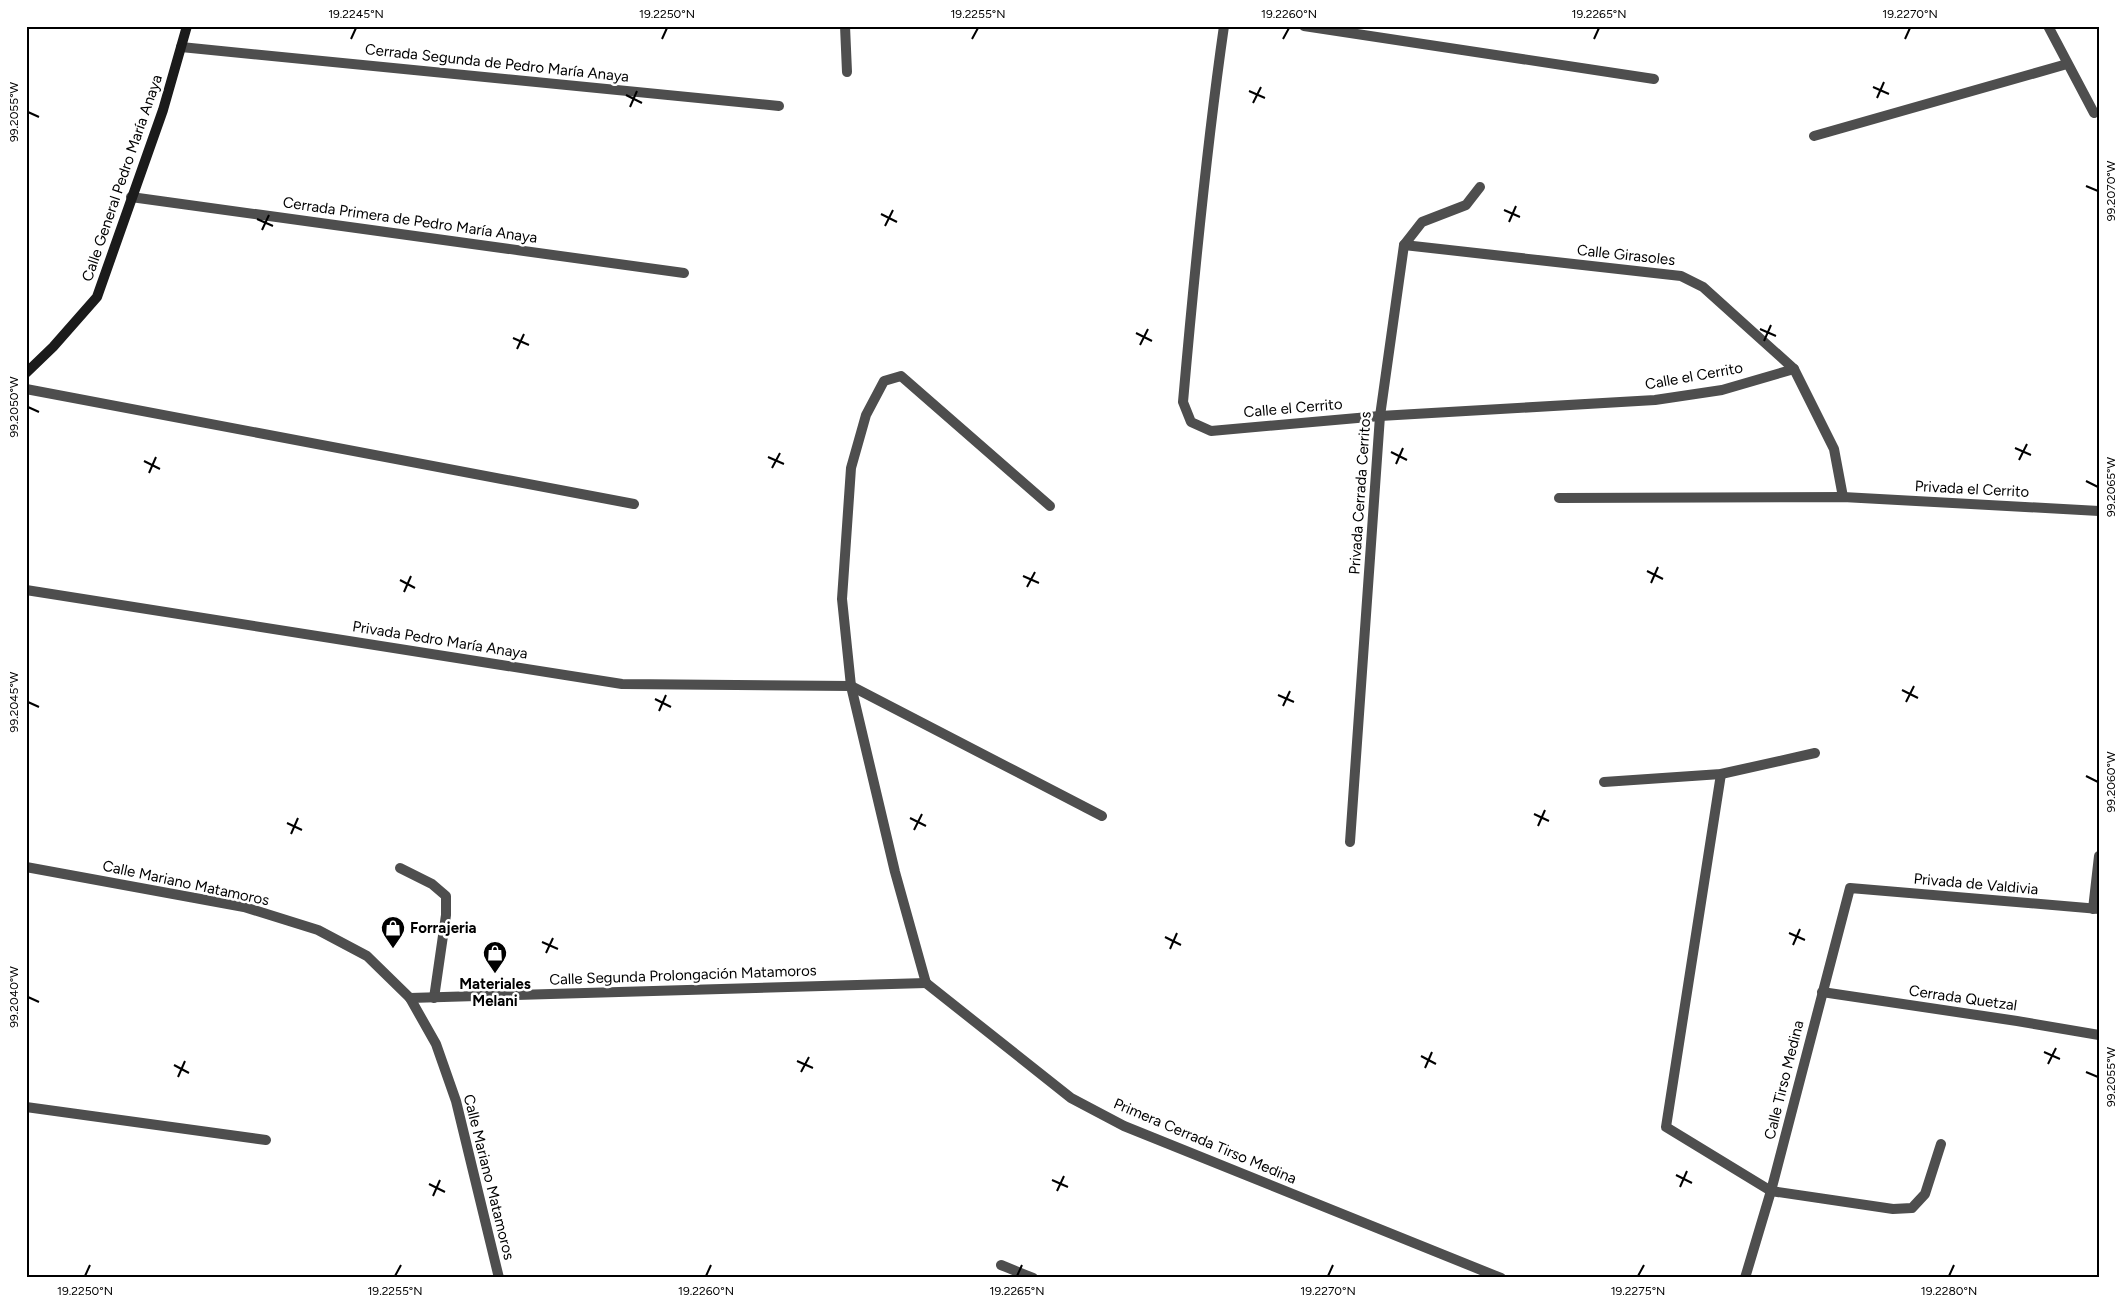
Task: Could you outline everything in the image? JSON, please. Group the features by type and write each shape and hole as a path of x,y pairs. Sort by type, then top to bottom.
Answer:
{"main road":[{"name":"Calle General Pedro María Anaya","path":"26,373 53,347 96,297 163,110 187,26"}],"street":[{"path":"845,26 847,72"},
{"name":"Calle el Cerrito","path":"1224,26 1196,252 1183,402 1191,422 1210,431 1380,416 1655,400 1722,390 1794,369"},
{"path":"1304,26 1654,79"},
{"path":"2048,26 2094,113"},
{"name":"Cerrada Segunda de Pedro María Anaya","path":"181,47 780,106"},
{"path":"1814,136 2067,64"},
{"path":"1404,245 1422,222 1466,205 1480,187"},
{"name":"Cerrada Primera de Pedro María Anaya","path":"131,197 684,273"},
{"name":"Privada Cerrada Cerritos","path":"1350,842 1380,416 1404,245"},
{"name":"Calle Girasoles","path":"1404,245 1681,276 1703,286 1794,369 1834,449 1843,497"},
{"path":"926,983 894,872 851,686 842,599 851,468 866,415 884,381 901,376 1050,506"},
{"path":"26,389 634,504"},
{"name":"Privada el Cerrito","path":"1559,498 1843,497 2099,511"},
{"name":"Privada Pedro María Anaya","path":"26,590 622,684 851,686"},
{"path":"851,686 1102,816"},
{"path":"1604,782 1720,774 1815,753"},
{"path":"1720,774 1666,1127 1771,1191 1893,1209 1912,1208 1925,1194 1940,1144"},
{"path":"2096,909 2099,856"},
{"name":"Calle Mariano Matamoros","path":"26,867 244,908 318,930 367,956 410,998 436,1044 456,1102 499,1278"},
{"path":"400,868 432,884 446,896 446,915 434,998"},
{"name":"Calle Tirso Medina","path":"1745,1278 1771,1191 1850,888"},
{"name":"Privada de Valdivia","path":"1850,888 2096,909"},
{"name":"Calle Segunda Prolongación Matamoros","path":"410,998 926,983"},
{"name":"Primera Cerrada Tirso Medina","path":"926,983 1071,1098 1124,1126 1501,1278"},
{"name":"Cerrada Quetzal","path":"1822,992 2099,1035"},
{"path":"26,1107 266,1140"},
{"path":"1001,1265 1033,1278"}],"place":[{"name":"Forrajeria","path":"393,949"},
{"name":"Materiales Melani","path":"495,974"}]}
